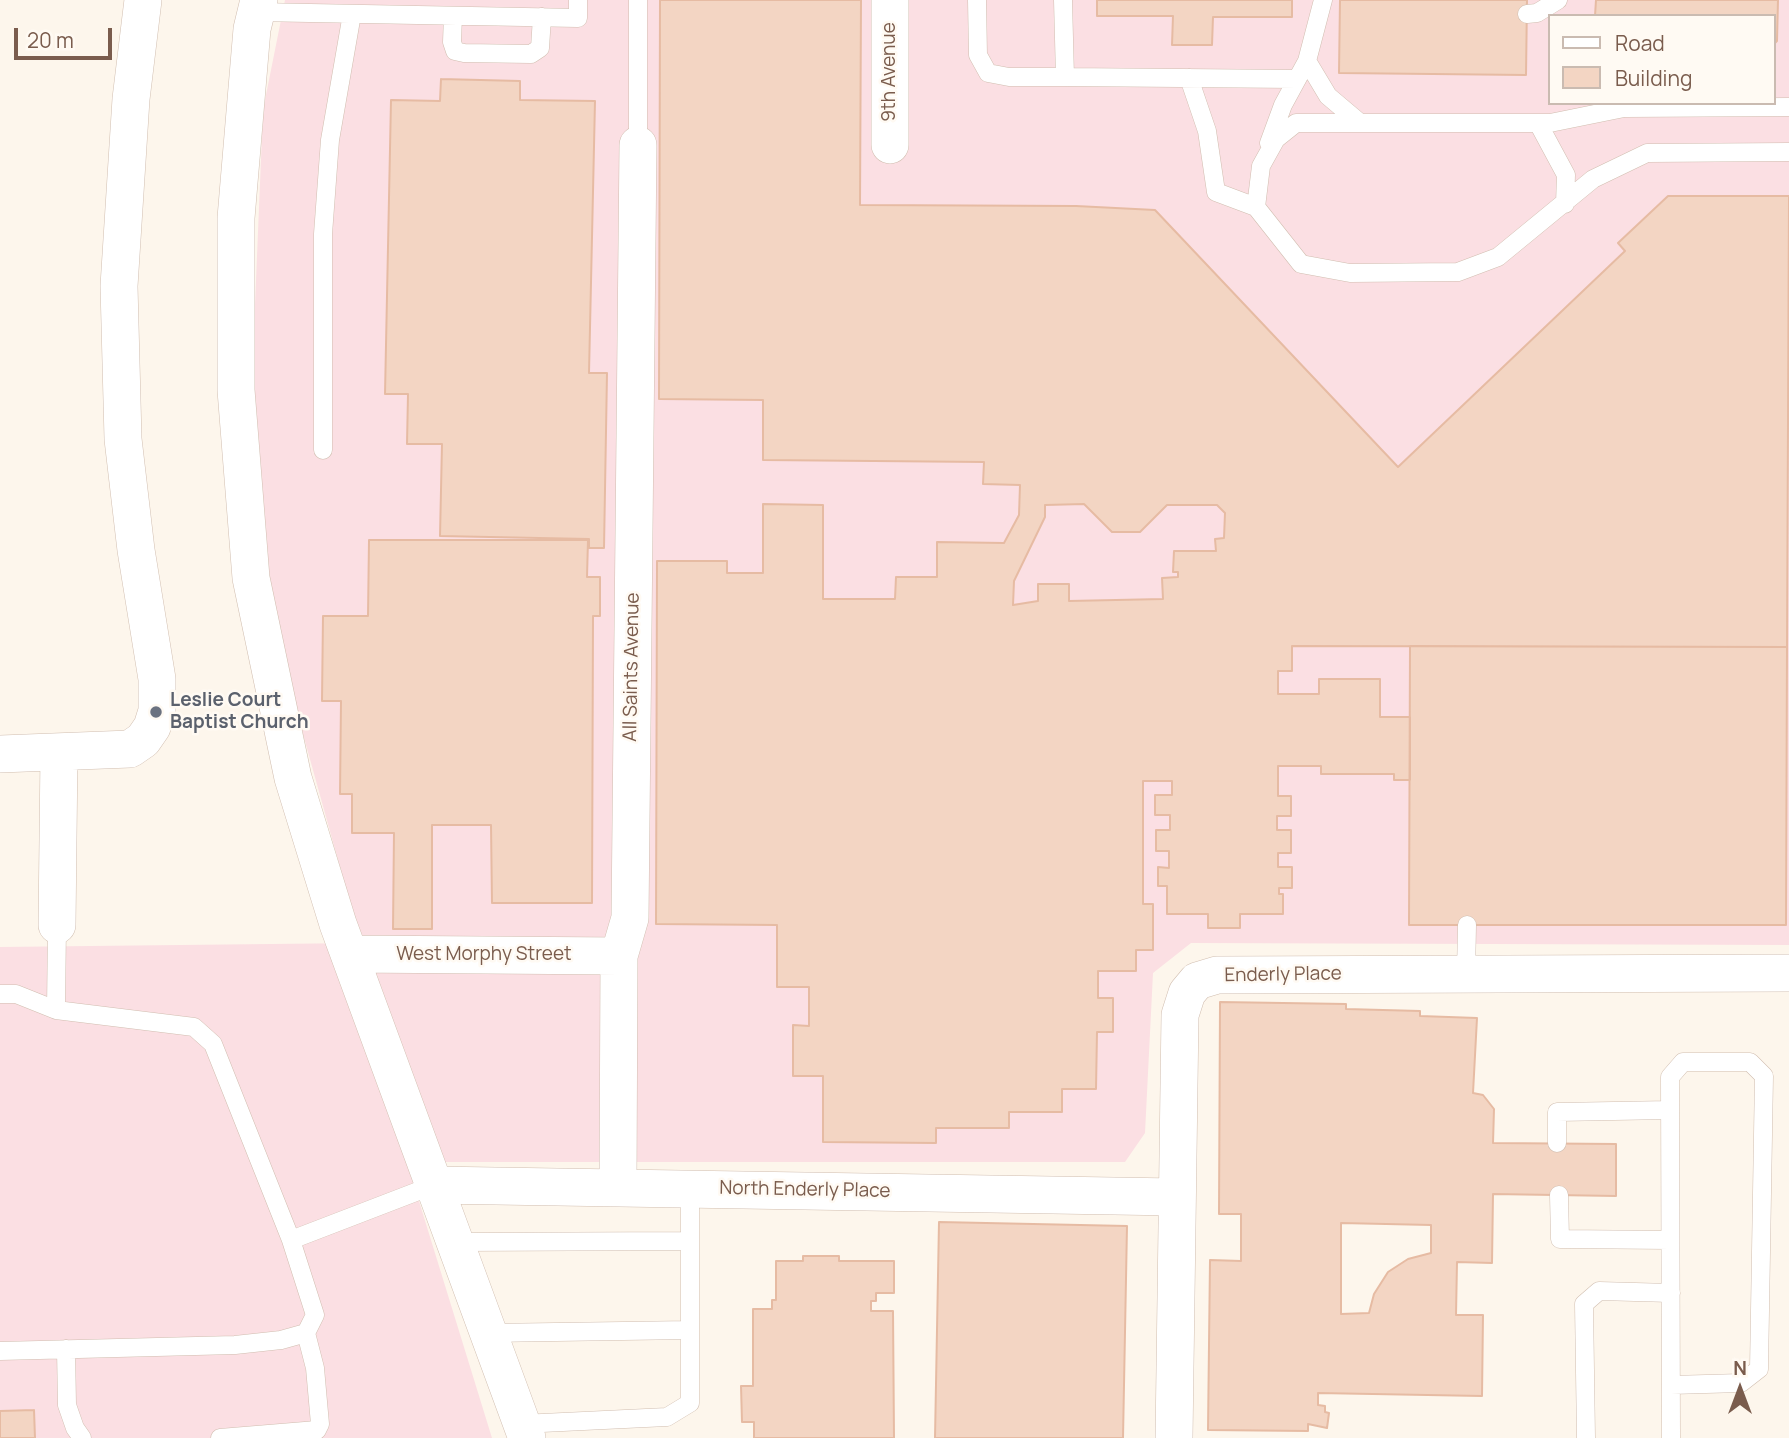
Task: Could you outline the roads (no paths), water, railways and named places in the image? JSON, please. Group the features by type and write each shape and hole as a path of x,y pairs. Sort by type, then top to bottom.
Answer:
{"street":[{"path":"0,754 130,749 143,740 152,727 157,711 157,680 136,550 124,439 119,286 131,99 143,0"},
{"name":"9th Avenue","path":"890,0 891,145"},
{"path":"257,6 236,218 236,390 251,578 293,778 349,954 524,1431"},
{"name":"All Saints Avenue","path":"618,1187 619,956 630,918 638,145"},
{"path":"57,925 59,753"},
{"name":"West Morphy Street","path":"349,954 619,956"},
{"name":"Enderly Place","path":"1174,1438 1180,1015 1187,993 1197,981 1217,975 1789,973"},
{"name":"North Enderly Place","path":"434,1185 1176,1197"}],"lane":[{"path":"257,6 352,14 578,18 578,0"},
{"path":"638,0 638,145"},
{"path":"977,0 978,55 988,73 1009,77 1297,79"},
{"path":"1063,0 1065,77"},
{"path":"1256,207 1261,166 1283,105 1307,61 1323,0"},
{"path":"1527,14 1537,13 1558,0"},
{"path":"323,450 324,220 330,140 352,14"},
{"path":"453,16 452,42 455,51 464,54 531,54 540,48 542,17"},
{"path":"1307,61 1328,96 1360,123"},
{"path":"1189,78 1207,131 1216,192 1256,207 1301,264 1350,273 1458,272 1499,257 1593,178 1647,153 1789,152"},
{"path":"1261,166 1276,139 1296,123 1538,122 1585,109 1789,107"},
{"path":"1538,122 1566,175 1565,204"},
{"path":"56,1010 57,925"},
{"path":"1466,925 1466,974"},
{"path":"0,994 16,994 56,1010 194,1027 213,1044 291,1240 315,1315 306,1333 315,1368 320,1424 317,1430 220,1438"},
{"path":"1671,1385 1741,1383 1759,1369 1764,1076 1750,1062 1683,1062 1670,1077 1671,1438"},
{"path":"1557,1143 1557,1112 1670,1110"},
{"path":"291,1240 434,1185"},
{"path":"524,1431 667,1417 690,1403 690,1188"},
{"path":"1559,1195 1560,1239 1670,1240"},
{"path":"455,1242 690,1241"},
{"path":"1586,1438 1584,1304 1599,1291 1671,1293"},
{"path":"488,1333 690,1330"},
{"path":"0,1351 235,1345 281,1340 306,1333"},
{"path":"66,1349 67,1405 75,1428 82,1438"}],"place":[{"name":"Leslie Court Baptist Church","path":"156,712"}]}
